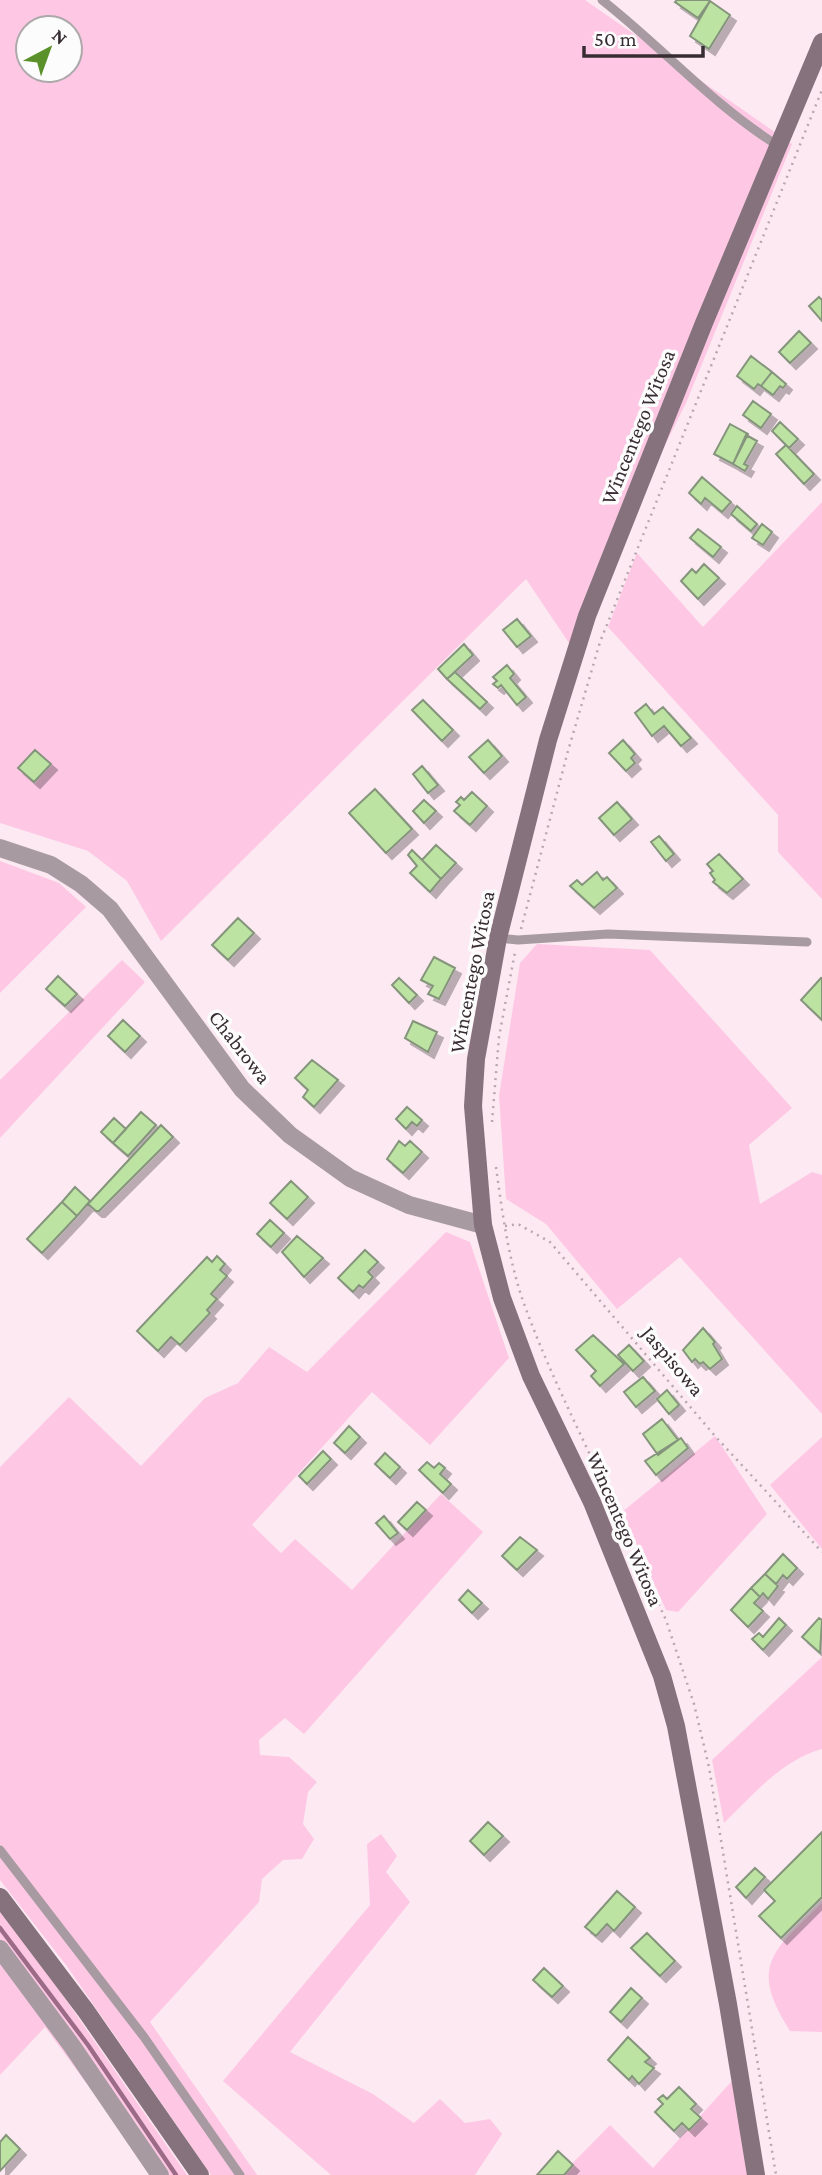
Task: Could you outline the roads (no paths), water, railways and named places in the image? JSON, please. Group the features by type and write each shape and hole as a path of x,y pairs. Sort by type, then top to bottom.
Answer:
{"main road":[{"name":"Wincentego Witosa","path":"756,2175 687,1772 669,1701 592,1502 531,1377 502,1298 483,1225 473,1107 476,1059 498,938 548,740 587,615 777,145 822,42"},
{"path":"0,1898 86,2011 200,2175"}],"street":[{"name":"Chabrowa","path":"0,848 51,865 82,884 110,909 242,1089 290,1135 350,1178 409,1205 483,1225"},
{"path":"0,1950 72,2046 160,2175"}],"lane":[{"path":"602,0 642,31 738,121 777,145"},
{"path":"498,938 518,940 608,934 807,942"},
{"path":"0,1850 136,2026 240,2175"}],"waterway":[{"path":"0,1928 88,2045 176,2175"}]}
